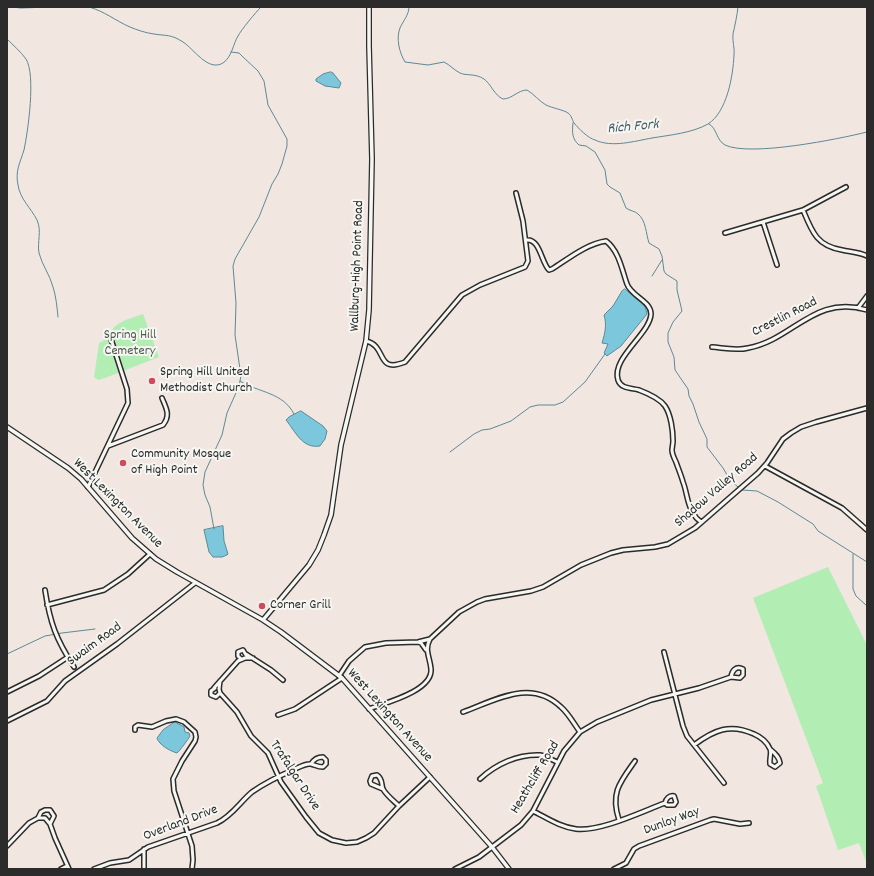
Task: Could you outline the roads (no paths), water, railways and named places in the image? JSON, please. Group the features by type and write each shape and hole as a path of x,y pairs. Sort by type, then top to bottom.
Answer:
{"street":[{"name":"Wallburg-High Point Road","path":"263,620 309,565 318,550 324,535 331,515 341,445 366,341 370,310 372,159 369,7"},
{"path":"725,233 803,210 846,187"},
{"path":"366,341 373,343 378,349 382,359 388,365 396,365 405,362 462,296 480,285 525,267 528,261 526,240 516,193"},
{"path":"803,210 815,236 826,246 834,249 861,253 867,256"},
{"path":"763,222 777,265"},
{"path":"526,240 530,239 534,242 540,252 545,266 549,270 599,242 606,242 610,244 630,290 649,307 651,314 646,326 620,364 618,381 628,388 649,394 665,406 672,432 672,452 683,481 688,502 693,514 701,522"},
{"path":"858,308 867,296"},
{"name":"Crestlin Road","path":"712,347 738,349 749,348 764,343 812,315 825,310 842,307 867,310"},
{"path":"88,487 128,403 127,389 110,336"},
{"path":"108,447 163,425 167,420 168,413 162,398"},
{"name":"Shadow Valley Road","path":"340,677 349,661 365,647 386,643 418,642 430,639 459,612 476,602 543,587 581,565 611,553 668,544 689,532 765,466 783,439 794,430 816,422 867,408"},
{"name":"West Lexington Avenue","path":"7,427 68,468 88,487 137,544 167,567 263,620 340,677 492,847 509,869"},
{"path":"765,466 842,508 867,530"},
{"path":"47,605 104,590 128,574 150,554"},
{"name":"Swaim Road","path":"7,721 43,704 65,680 133,632 195,583"},
{"path":"45,590 47,605 55,633 60,646 74,667"},
{"path":"426,652 427,644 430,639"},
{"path":"369,709 412,693 424,684 430,674 431,669 426,652 421,643 418,642"},
{"path":"220,681 219,693 213,696 211,691 234,664 238,656 238,652 243,650 246,656"},
{"path":"664,652 674,694 687,736 724,783"},
{"path":"238,656 241,659"},
{"path":"234,664 246,656 253,658 283,680"},
{"path":"7,692 39,676 68,657"},
{"path":"278,715 295,709 340,677"},
{"name":"Heathcliff Road","path":"455,869 468,864 521,825 533,810 557,762 580,732 597,722 651,700 699,688 731,677"},
{"name":"Trafalgar Drive","path":"214,688 237,712 251,736 268,753 281,782 316,830 326,838 346,843 357,842 366,838 374,833 399,806 430,778"},
{"path":"463,712 512,694 530,692 543,695 562,708 580,732"},
{"path":"135,730 135,727 138,725 152,727 166,721 176,719 184,722 195,732 195,741 182,761 173,779 174,791 189,833 193,853 192,869"},
{"path":"694,745 713,732 725,729 737,729 748,731 765,741 771,750 776,754 779,761 780,764 775,767 771,766 771,750"},
{"path":"480,779 492,768 524,756 541,755 557,762"},
{"name":"Overland Drive","path":"94,869 110,863 129,860 144,850 161,842 226,819 252,792 278,776 304,765 311,764 318,767 323,767 326,764 326,760 323,757 319,757 311,764"},
{"path":"619,820 615,802 618,786 623,776 635,761"},
{"path":"383,789 379,776 372,776 370,781 371,784 383,789 399,806"},
{"path":"533,810 562,825 575,829 586,830 600,828 664,803"},
{"path":"38,818 43,810 50,810 54,816 50,824"},
{"path":"7,846 28,823 38,818 45,818 50,824 54,838 68,868 61,869"},
{"name":"Dunloy Way","path":"614,869 626,863 634,849 639,846 706,821 714,819 740,824 749,823"},
{"path":"144,850 144,869"}],"water":[{"path":"331,72 341,83 339,88 325,86 316,81 316,79 323,74"},
{"path":"625,289 645,306 647,314 621,346 607,356 604,353 608,344 602,343 605,329 604,315 613,306 622,291"},
{"path":"301,411 323,426 327,431 325,439 320,446 308,445 304,442 286,420"},
{"path":"223,526 224,541 228,554 222,557 213,557 209,552 204,530"},
{"path":"175,722 184,727 185,732 189,733 190,736 177,753 165,747 158,741 157,738 163,730"}],"waterway":[{"name":"Rich Fork","path":"11,7 51,7"},
{"name":"Rich Fork","path":"89,7 136,29 175,38 183,42 207,62 217,65 226,60 236,39 261,7"},
{"name":"Rich Fork","path":"409,7 398,36 401,54 405,62 428,65 444,62 460,73 477,76 484,79 497,95 503,99 527,90 546,105 568,113 574,123 592,139 616,144 688,132 708,124 715,118 720,111 728,93 734,52 733,34 738,7"},
{"path":"7,39 24,56 29,67 31,90 29,117 24,150 17,180 21,195 37,220 39,232 39,253 54,290 58,317"},
{"path":"214,529 210,507 203,485 205,472 222,435 227,413 239,386 241,376 235,335 236,303 233,266 235,259 259,217 272,184 282,164 287,146 287,139 268,105 264,81 258,71 239,53 231,52"},
{"path":"573,123 575,140 579,145 586,146 595,152 605,170 607,184 620,193 626,208 637,213 641,217 649,243 659,249 662,256 664,271 677,281 677,290 682,311 673,322 668,333 668,342 674,357 675,370 688,389 689,396 707,439 707,447 730,480 738,487"},
{"name":"Rich Fork","path":"709,124 714,128 718,137 725,145 737,148 754,149 795,146 867,132"},
{"path":"652,276 662,260"},
{"path":"450,452 474,434 511,421 530,407 538,405 555,405 563,402 585,382 605,354"},
{"path":"240,381 284,401 294,414"},
{"path":"742,490 757,491 778,502 813,524 818,531 867,562"},
{"path":"853,554 853,589 856,596 867,606"},
{"path":"7,654 45,636 95,629"}],"place":[{"name":"Spring Hill United Methodist Church","path":"152,381"},
{"name":"Community Mosque of High Point","path":"123,463"},
{"name":"Corner Grill","path":"262,606"}],"park label":[{"name":"Spring Hill Cemetery","path":"130,344"}]}
